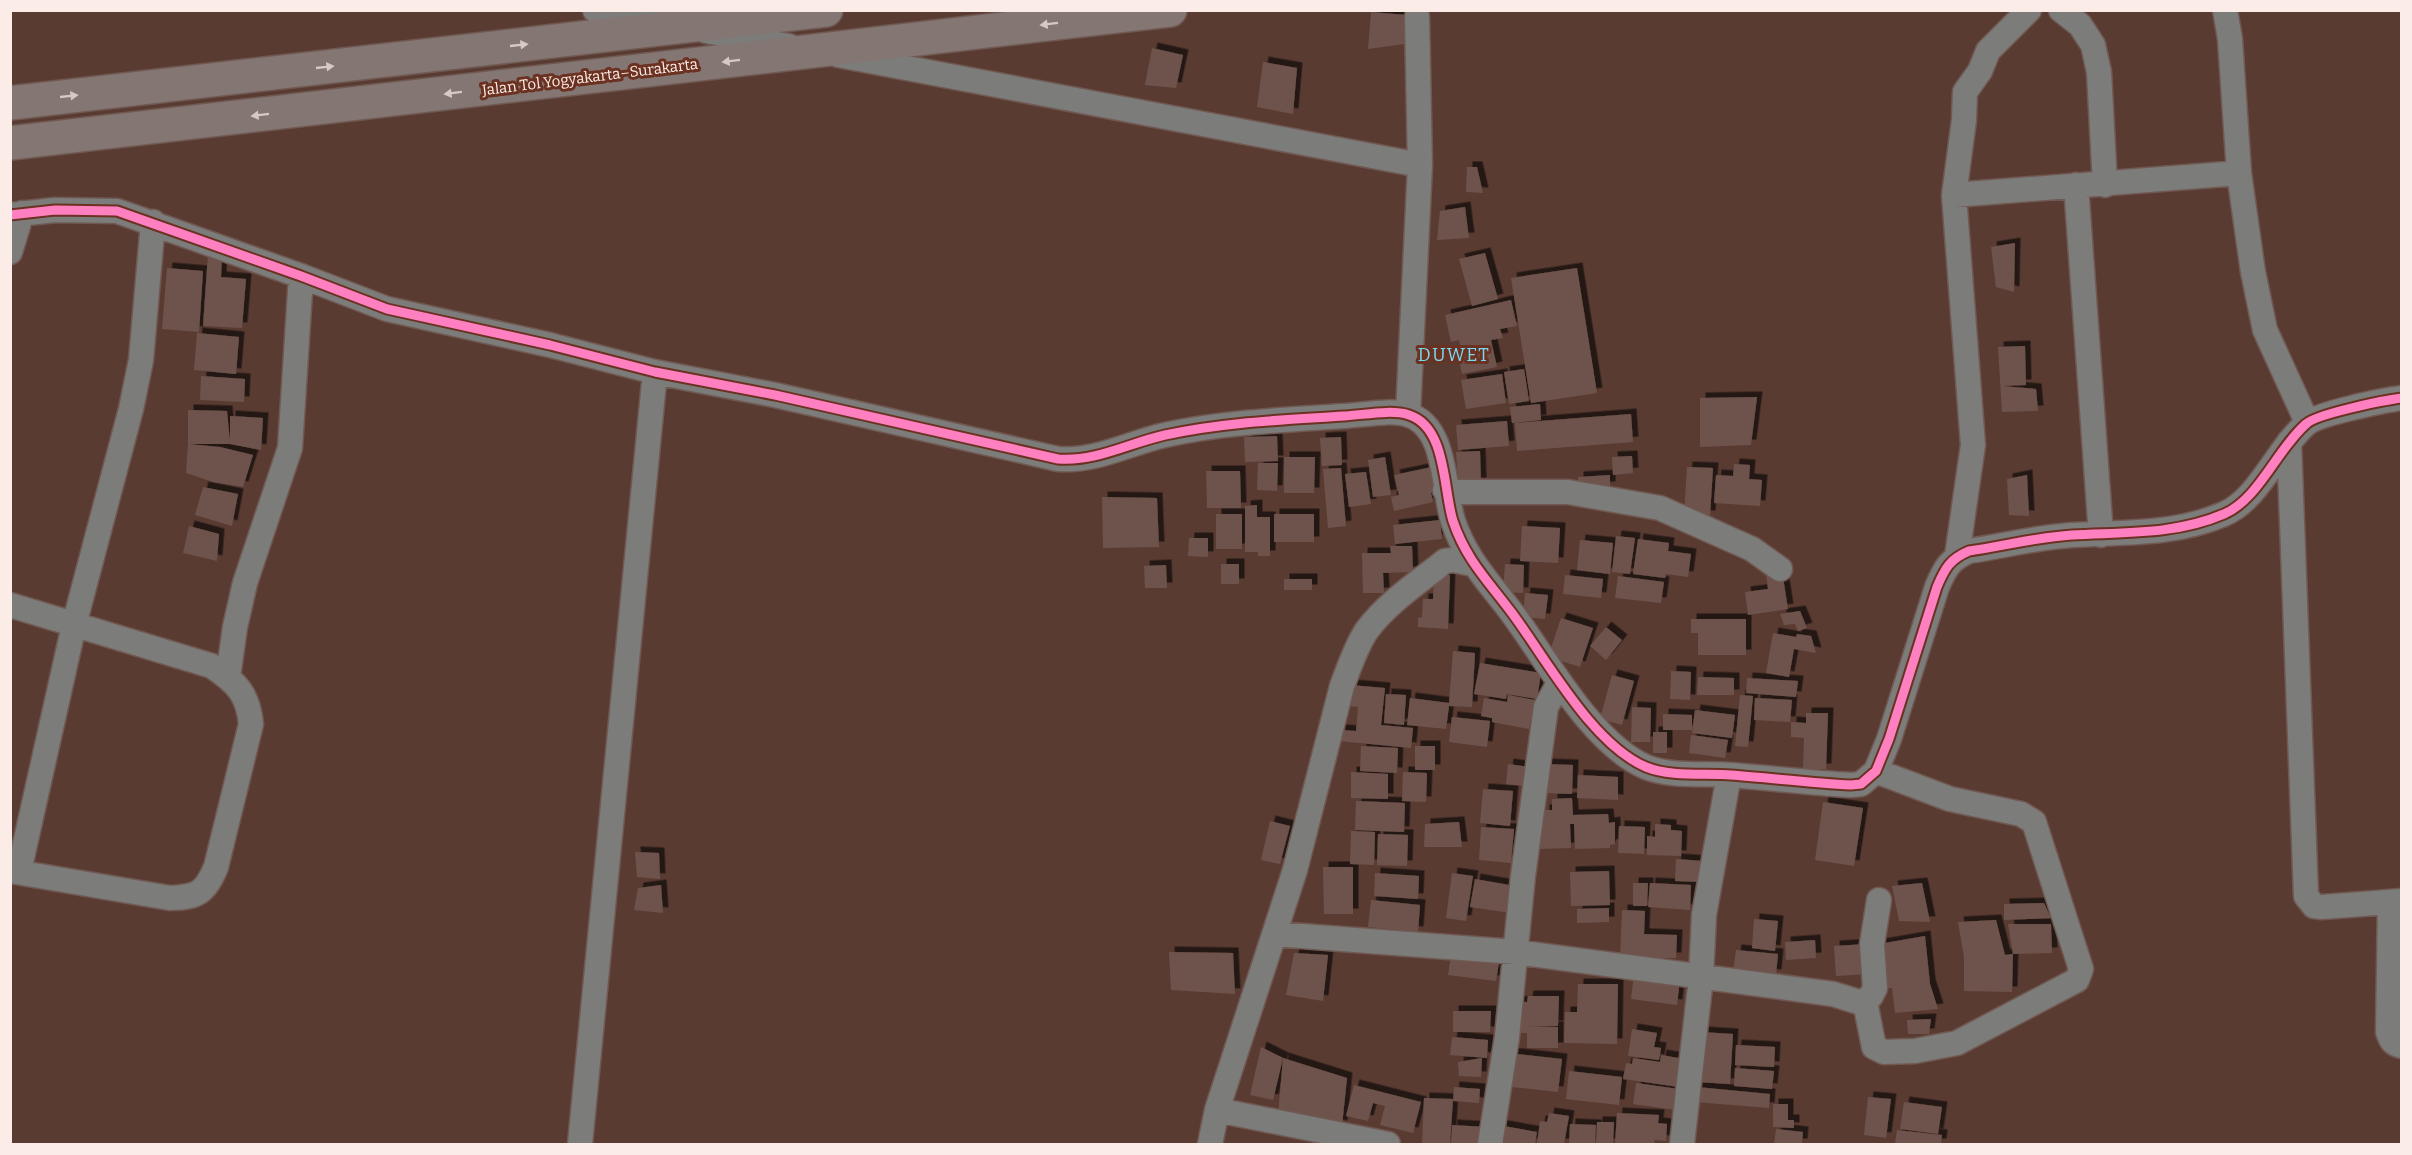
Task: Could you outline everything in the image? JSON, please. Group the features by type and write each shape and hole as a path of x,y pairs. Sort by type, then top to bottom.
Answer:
{"highway":[{"path":"10,103 826,10"},
{"name":"Jalan Tol Yogyakarta–Surakarta","path":"10,143 1170,10"}],"street":[{"path":"595,10 1420,165"},
{"path":"1957,556 1973,444 1954,195 1964,120 1965,92 1980,71 1988,51 2029,10"},
{"path":"2061,10 2080,25 2093,45 2099,72 2105,185"},
{"path":"2225,10 2230,39 2239,173 2253,272 2265,330 2307,422"},
{"path":"1408,414 1420,165 1417,17"},
{"path":"1954,195 2239,173"},
{"path":"2076,185 2101,534"},
{"path":"10,252 16,214 55,210 117,211 153,222 387,309 550,345 655,372 775,395 1069,460 1130,447 1163,435 1247,422 1408,414 1422,421 1431,432 1442,461 1445,490 1453,521 1473,564 1512,612 1559,682 1601,733 1625,756 1649,768 1687,774 1729,775 1851,785 1861,784 1876,771 1937,587 1946,566 1957,556 1969,551 2054,537 2173,530 2227,513 2253,493 2289,442 2307,422 2402,398"},
{"path":"10,605 74,625 212,666 228,677 243,692 249,707 251,724 216,867 209,883 200,893 188,898 170,898 15,871 74,625 131,409 141,360 153,222"},
{"path":"228,677 235,627 245,583 290,448 301,276"},
{"path":"580,1144 655,372"},
{"path":"2289,442 2306,896 2309,902 2322,907 2396,902 2388,1032 2395,1045 2402,1046"},
{"path":"1445,490 1568,492 1660,508 1752,549 1780,569"},
{"path":"1445,561 1453,521"},
{"path":"1210,1144 1217,1110 1295,870 1342,686 1354,657 1366,631 1392,603 1445,561 1453,560 1473,564"},
{"path":"1490,1144 1507,1037 1515,952 1546,707 1559,682"},
{"path":"1275,934 1515,952 1833,994 1862,1003 1868,1013 1874,1047 1884,1052 1915,1051 1957,1043 2077,980 2081,969 2034,822 2021,814 1950,799 1876,771"},
{"path":"1682,1144 1701,978 1704,915 1729,775"},
{"path":"1862,1003 1871,996 1875,987 1872,944 1879,900"},
{"path":"1217,1110 1388,1144"}],"building":[{"path":"1371,12 1407,15 1404,44 1368,49"},
{"path":"1152,48 1183,55 1176,88 1145,85"},
{"path":"1263,62 1297,68 1293,114 1257,107"},
{"path":"1467,167 1477,167 1483,193 1466,192"},
{"path":"1465,207 1469,238 1437,240 1440,211"},
{"path":"2015,243 2014,292 1996,287 1991,247"},
{"path":"1485,253 1498,299 1472,306 1459,259"},
{"path":"208,254 222,255 221,277 246,279 242,328 203,326"},
{"path":"167,268 203,271 199,332 162,329"},
{"path":"1577,268 1597,393 1531,403 1511,278"},
{"path":"1511,300 1517,326 1500,329 1503,338 1491,340 1497,367 1462,374 1459,360 1463,359 1459,340 1451,342 1445,315"},
{"path":"197,333 239,337 236,374 194,370"},
{"path":"2025,346 2026,385 2002,386 2036,389 2038,411 2002,412 1998,347"},
{"path":"1524,369 1529,401 1509,404 1504,372"},
{"path":"1502,374 1506,403 1466,409 1461,380"},
{"path":"201,376 245,379 244,402 200,400"},
{"path":"1757,397 1751,445 1700,447 1700,398"},
{"path":"1540,404 1541,420 1512,423 1510,407"},
{"path":"188,410 227,411 230,442 230,416 263,418 261,450 230,444 188,444"},
{"path":"1631,414 1633,442 1517,451 1515,423"},
{"path":"1507,421 1509,446 1458,450 1456,425"},
{"path":"1277,436 1278,461 1245,462 1244,437"},
{"path":"1341,437 1342,465 1322,466 1320,438"},
{"path":"188,444 220,447 253,455 243,487 213,482 186,473"},
{"path":"1480,451 1481,483 1458,483 1456,452"},
{"path":"1632,456 1633,473 1613,475 1612,457"},
{"path":"1284,457 1315,457 1314,493 1284,493"},
{"path":"1385,457 1391,495 1373,497 1368,460"},
{"path":"1258,463 1278,463 1277,491 1257,490"},
{"path":"1734,464 1750,465 1749,479 1762,480 1760,506 1714,503 1716,475 1733,476"},
{"path":"1432,467 1437,492 1431,493 1433,502 1394,511 1391,497 1399,495 1394,475"},
{"path":"1687,467 1713,468 1710,516 1684,515"},
{"path":"1341,468 1346,526 1328,528 1323,469"},
{"path":"1206,471 1240,471 1241,508 1207,508"},
{"path":"1366,472 1371,504 1349,507 1345,474"},
{"path":"1610,475 1610,487 1578,488 1578,477"},
{"path":"2027,475 2029,516 2009,515 2007,479"},
{"path":"203,487 238,494 232,526 195,515"},
{"path":"1102,497 1157,498 1159,547 1103,548"},
{"path":"1257,505 1257,517 1270,517 1270,556 1258,556 1258,552 1245,552 1245,506"},
{"path":"1216,514 1242,514 1242,549 1216,549"},
{"path":"1274,514 1314,514 1314,542 1274,542"},
{"path":"1440,520 1442,539 1395,544 1393,525"},
{"path":"189,526 219,534 217,561 183,553"},
{"path":"1522,526 1560,528 1558,563 1520,561"},
{"path":"1616,536 1635,538 1630,574 1612,572"},
{"path":"1189,538 1208,538 1208,557 1188,556"},
{"path":"1638,539 1669,543 1668,551 1691,554 1688,577 1666,574 1665,578 1633,574"},
{"path":"1580,540 1613,543 1610,574 1577,570"},
{"path":"1390,546 1412,546 1413,572 1383,573 1384,593 1363,593 1362,553 1391,553"},
{"path":"1221,564 1239,564 1239,584 1221,584"},
{"path":"1505,564 1524,565 1523,593 1503,592"},
{"path":"1166,565 1167,588 1145,588 1144,566"},
{"path":"1782,571 1788,609 1748,615 1745,592 1768,589 1766,573"},
{"path":"1434,575 1450,575 1448,629 1418,627 1418,618 1422,617 1423,599 1433,599"},
{"path":"1565,575 1603,579 1601,598 1563,594"},
{"path":"1618,576 1664,582 1661,603 1615,598"},
{"path":"1284,579 1312,579 1312,590 1284,590"},
{"path":"1525,593 1548,595 1545,619 1523,617"},
{"path":"1800,611 1807,628 1798,631 1795,624 1784,625 1780,614"},
{"path":"1561,618 1593,628 1580,667 1548,657"},
{"path":"1691,619 1746,619 1746,655 1698,655 1698,633 1691,633"},
{"path":"1606,627 1622,640 1606,660 1590,646"},
{"path":"1773,633 1796,637 1797,634 1811,636 1816,653 1794,649 1789,677 1766,673"},
{"path":"1453,651 1475,653 1472,707 1449,706 1446,729 1407,725 1410,698 1449,703"},
{"path":"1480,663 1541,673 1537,699 1507,694 1506,699 1474,694"},
{"path":"1671,671 1691,672 1690,700 1670,699"},
{"path":"1612,675 1634,681 1622,725 1600,719"},
{"path":"1698,677 1734,678 1734,695 1697,695"},
{"path":"1747,678 1798,681 1796,697 1746,693"},
{"path":"1350,685 1385,688 1381,725 1413,728 1411,748 1339,741 1340,730 1356,731 1358,707 1348,706"},
{"path":"1386,694 1406,695 1404,725 1384,723"},
{"path":"1508,695 1535,700 1529,729 1492,722 1492,718 1481,716 1484,698 1507,702"},
{"path":"1740,695 1753,696 1748,747 1735,746"},
{"path":"1755,698 1792,700 1790,722 1754,720"},
{"path":"1632,707 1651,708 1650,742 1631,742"},
{"path":"1695,710 1735,715 1732,738 1692,733"},
{"path":"1806,713 1828,713 1826,769 1803,769 1804,738 1791,737 1791,722 1806,723"},
{"path":"1663,714 1692,715 1692,730 1663,730"},
{"path":"1452,717 1490,721 1487,747 1449,742"},
{"path":"1653,732 1667,732 1667,753 1653,753"},
{"path":"1691,735 1728,740 1725,758 1689,753"},
{"path":"1361,746 1398,748 1397,773 1360,771"},
{"path":"1415,746 1435,746 1435,770 1415,770"},
{"path":"1508,764 1529,767 1527,786 1506,784"},
{"path":"1545,764 1573,765 1572,794 1543,793"},
{"path":"1351,772 1388,774 1388,799 1351,798"},
{"path":"1403,772 1427,773 1426,802 1402,801"},
{"path":"1578,775 1618,777 1618,800 1577,798"},
{"path":"1483,789 1513,791 1510,826 1480,823"},
{"path":"1572,798 1573,815 1608,814 1609,823 1615,822 1615,844 1610,845 1610,848 1575,849 1574,824 1570,824 1571,848 1537,849 1535,819 1544,819 1544,810 1552,810 1552,799"},
{"path":"1356,801 1405,803 1404,832 1355,830"},
{"path":"1823,802 1863,808 1854,866 1815,860"},
{"path":"1270,821 1290,826 1280,864 1261,860"},
{"path":"1459,822 1462,847 1424,847 1425,824"},
{"path":"1655,824 1671,825 1671,830 1682,831 1681,856 1647,855 1647,836 1655,837"},
{"path":"1619,826 1645,827 1644,854 1618,853"},
{"path":"1481,827 1514,829 1511,863 1479,860"},
{"path":"1351,831 1375,832 1374,865 1350,864"},
{"path":"1378,834 1408,835 1407,866 1377,865"},
{"path":"635,852 659,853 660,879 637,877"},
{"path":"1676,859 1703,861 1702,882 1675,881"},
{"path":"1323,867 1353,867 1353,914 1324,914"},
{"path":"1609,871 1610,905 1571,906 1570,872"},
{"path":"1375,873 1419,876 1418,899 1374,896"},
{"path":"1452,873 1473,876 1466,921 1446,918"},
{"path":"1475,879 1515,886 1511,913 1470,907"},
{"path":"1633,883 1648,883 1647,906 1633,906"},
{"path":"1650,883 1691,885 1690,910 1648,907"},
{"path":"1922,883 1930,922 1899,921 1892,886"},
{"path":"661,885 663,913 634,910 638,888"},
{"path":"1371,900 1420,905 1418,932 1368,927"},
{"path":"2044,903 2051,918 2004,920 2004,904"},
{"path":"1609,908 1609,922 1577,923 1577,909"},
{"path":"1622,910 1645,911 1644,934 1677,935 1676,958 1620,958"},
{"path":"1754,919 1778,921 1775,951 1752,948"},
{"path":"1996,920 2005,955 2013,954 2012,992 1964,991 1964,957 1958,922"},
{"path":"2008,924 2051,924 2052,953 2013,954"},
{"path":"1925,936 1930,984 1938,1009 1895,1013 1892,988 1883,988 1879,944"},
{"path":"1815,940 1816,958 1786,960 1785,942"},
{"path":"1867,944 1869,974 1836,976 1834,946"},
{"path":"1452,950 1500,956 1496,981 1448,975"},
{"path":"1736,950 1778,954 1776,975 1733,971"},
{"path":"1169,952 1233,953 1235,994 1171,990"},
{"path":"1294,953 1328,955 1323,1001 1286,995"},
{"path":"1634,974 1680,979 1677,1005 1631,999"},
{"path":"1578,984 1618,984 1617,1044 1564,1043 1565,1012 1577,1012"},
{"path":"1528,996 1559,996 1558,1026 1527,1027 1558,1027 1558,1048 1527,1048 1527,1033 1511,1033 1512,1001 1527,1002"},
{"path":"1453,1011 1491,1011 1490,1032 1453,1032"},
{"path":"1931,1019 1929,1034 1908,1034 1907,1020"},
{"path":"1632,1029 1657,1033 1654,1047 1661,1048 1659,1060 1628,1056"},
{"path":"1701,1032 1733,1034 1730,1084 1697,1082"},
{"path":"1452,1037 1488,1040 1487,1058 1450,1055"},
{"path":"1736,1045 1775,1047 1774,1067 1735,1065"},
{"path":"1261,1047 1283,1058 1273,1100 1250,1095"},
{"path":"1507,1053 1562,1059 1558,1092 1503,1086"},
{"path":"1661,1055 1690,1060 1686,1088 1623,1079 1626,1063 1632,1064 1633,1058 1660,1062"},
{"path":"1283,1058 1347,1078 1342,1126 1278,1115"},
{"path":"1482,1058 1481,1077 1459,1076 1458,1062"},
{"path":"1735,1068 1774,1071 1772,1089 1734,1086"},
{"path":"1569,1071 1622,1077 1619,1105 1566,1099"},
{"path":"1636,1083 1686,1090 1683,1111 1633,1104"},
{"path":"1354,1085 1421,1102 1413,1133 1380,1125 1385,1106 1373,1103 1368,1121 1346,1116"},
{"path":"1454,1087 1480,1089 1479,1103 1453,1101"},
{"path":"1697,1087 1770,1094 1769,1108 1695,1102"},
{"path":"1868,1097 1891,1099 1886,1138 1864,1135"},
{"path":"1424,1098 1453,1099 1450,1144 1422,1144"},
{"path":"1904,1102 1942,1107 1938,1134 1900,1129"},
{"path":"1773,1104 1788,1104 1788,1120 1794,1120 1794,1128 1773,1127"},
{"path":"1549,1113 1569,1116 1564,1144 1537,1144 1540,1121 1547,1122"},
{"path":"1617,1113 1659,1115 1658,1123 1667,1124 1666,1141 1655,1140 1654,1144 1615,1144"},
{"path":"1597,1122 1614,1122 1613,1144 1596,1144"},
{"path":"1570,1124 1596,1125 1595,1144 1569,1144"},
{"path":"1452,1125 1486,1127 1485,1144 1451,1144"},
{"path":"1498,1125 1537,1132 1535,1144 1495,1144"},
{"path":"1776,1129 1803,1132 1802,1144 1774,1144"},
{"path":"1897,1130 1942,1135 1941,1144 1895,1144"}],"cycle path":[{"path":"10,215 55,210 117,211 387,309 550,345 655,372 775,395 1058,459 1086,458 1152,438 1209,427 1377,413 1394,412 1409,415 1421,422 1430,432 1437,446 1453,521 1464,547 1572,699 1589,721 1626,756 1646,767 1677,773 1861,784 1876,771 1889,739 1937,587 1946,569 1957,557 1969,551 2046,538 2168,529 2206,521 2224,514 2248,497 2286,446 2312,420 2367,404 2402,398"}],"district":[{"name":"DUWET","path":"1454,355"}]}
